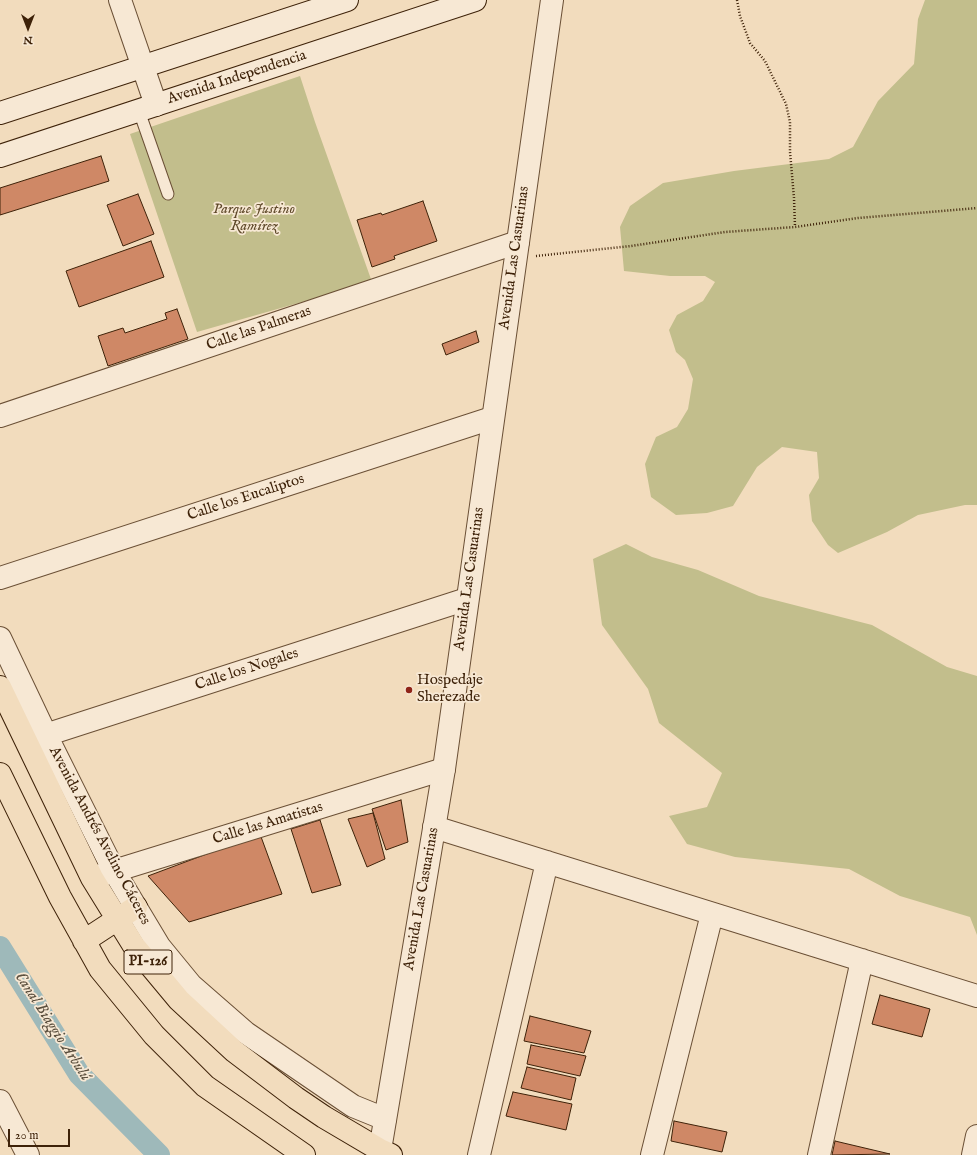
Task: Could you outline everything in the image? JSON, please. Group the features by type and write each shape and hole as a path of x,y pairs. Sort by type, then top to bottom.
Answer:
{"highway":[{"name":"Avenida Andrés Avelino Cáceres","path":"0,687 36,738 92,878 134,946 179,1000 234,1051 296,1098 383,1153"},
{"name":"PI-126","path":"0,774 60,897 100,968 154,1035 205,1086 304,1155"},
{"path":"84,940 136,907"}],"street":[{"path":"120,0 143,66 148,108"},
{"path":"0,113 347,0"},
{"name":"Avenida Independencia","path":"0,156 475,0"},
{"name":"Avenida Las Casuarinas","path":"383,1153 386,1119 444,770 492,418 552,0"},
{"name":"Calle las Palmeras","path":"0,416 516,249"},
{"name":"Calle los Eucaliptos","path":"0,578 492,418"},
{"name":"Calle los Nogales","path":"36,738 467,599"},
{"name":"Avenida Andrés Avelino Cáceres","path":"0,638 36,738 159,946 191,984 246,1033 353,1106 386,1119"},
{"name":"Calle las Amatistas","path":"92,878 444,770"},
{"path":"434,828 977,996"},
{"path":"478,1155 547,862"},
{"path":"652,1155 712,914"},
{"path":"819,1155 862,960"},
{"path":"0,1101 28,1155"},
{"path":"973,1155 977,1136"}],"lane":[{"path":"148,108 168,194"}],"path":[{"path":"737,0 740,16 750,43 765,61 786,104 790,122 790,152 795,227"},
{"path":"516,249 532,257 631,246 725,232 795,227 858,218 977,208"}],"green space":[{"path":"925,0 977,0 977,505 965,505 918,515 887,532 838,553 828,545 812,521 809,495 819,478 817,452 782,447 757,467 733,506 707,513 676,515 651,497 645,464 656,437 677,427 688,409 693,379 685,360 676,352 669,330 677,315 703,301 715,282 705,276 670,276 624,271 620,227 630,206 663,183 734,171 829,159 853,147 878,101 914,64 918,19"},
{"name":"Parque Justino Ramírez","path":"300,76 372,282 197,332 130,134"},
{"path":"626,544 652,557 698,570 759,596 872,625 947,667 977,676 977,935 970,917 900,896 849,869 735,857 687,844 669,816 707,807 722,773 659,723 648,689 602,625 593,559"}],"building":[{"path":"101,156 109,181 0,215 0,188"},
{"path":"138,194 154,234 123,246 107,205"},
{"path":"423,201 437,241 394,256 395,259 372,267 357,220 381,213 382,215"},
{"path":"151,241 164,277 79,307 66,271"},
{"path":"177,309 188,339 108,366 98,336 123,328 125,333 167,319 165,313"},
{"path":"476,331 479,342 446,355 442,344"},
{"path":"401,800 408,842 386,850 372,809"},
{"path":"373,813 385,859 367,867 348,819"},
{"path":"320,820 341,885 312,893 291,829"},
{"path":"260,834 282,894 189,922 148,876"},
{"path":"880,995 930,1009 922,1037 872,1024"},
{"path":"530,1016 591,1031 584,1053 524,1041"},
{"path":"531,1045 586,1056 580,1076 527,1064"},
{"path":"527,1067 576,1078 571,1100 521,1088"},
{"path":"513,1092 572,1104 566,1130 506,1116"},
{"path":"674,1121 727,1132 722,1152 671,1141"},
{"path":"835,1141 890,1154 832,1155"}],"waterway":[{"name":"Canal Biaggio Arbulú","path":"0,947 79,1074 159,1155"}],"place":[{"name":"Hospedaje Sherezade","path":"409,690"}]}
